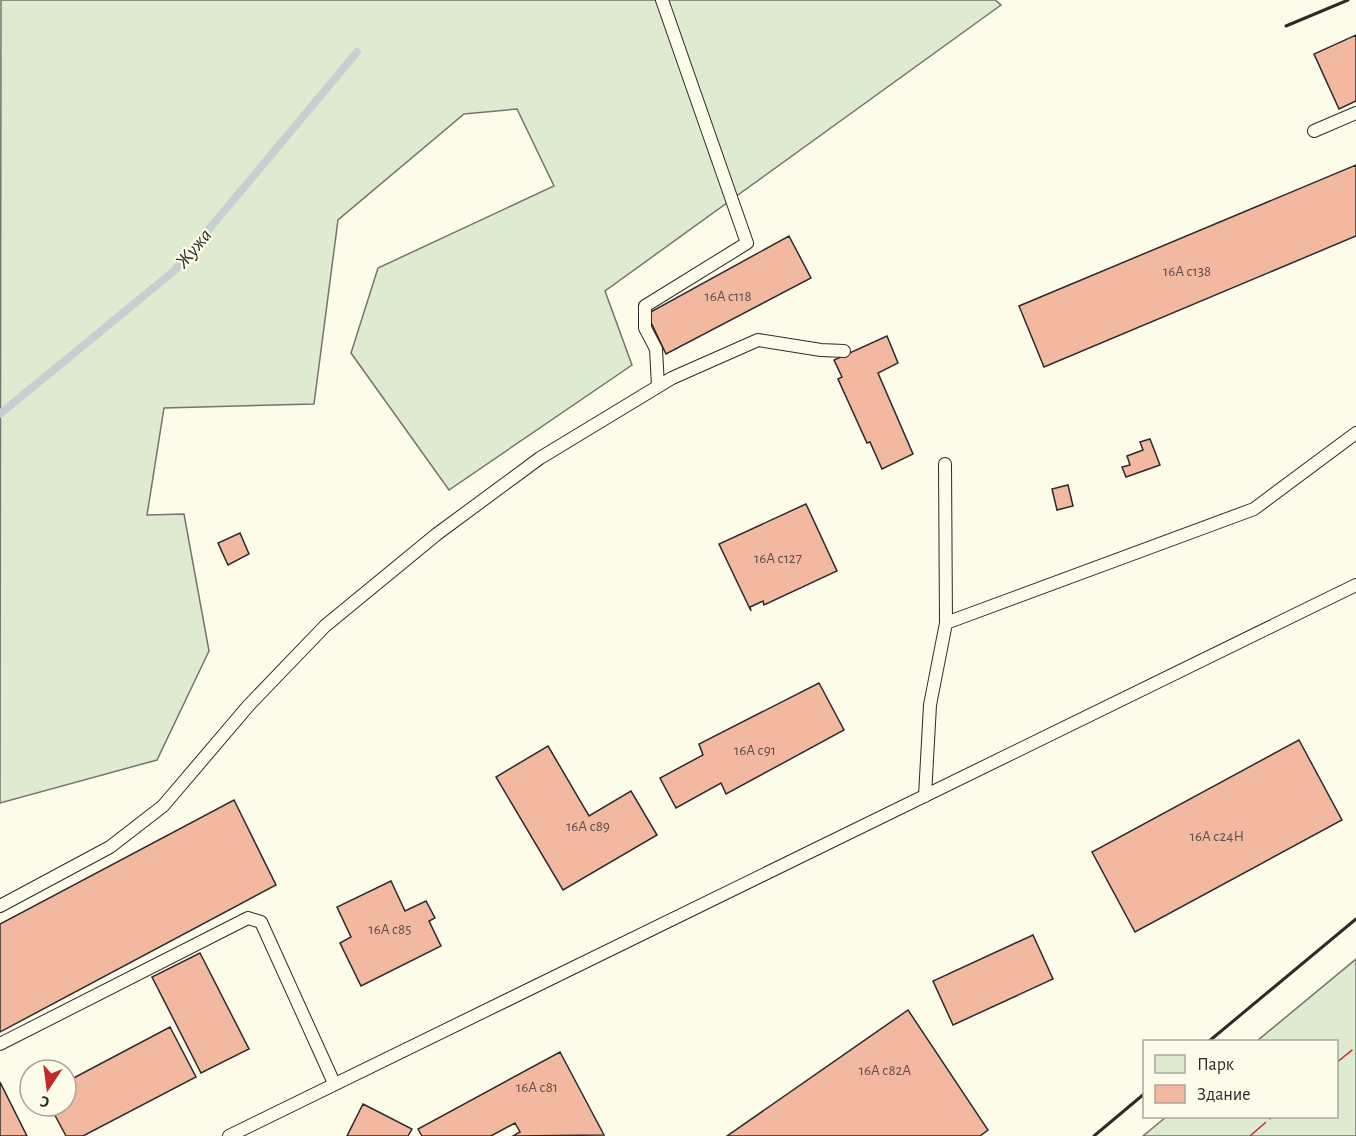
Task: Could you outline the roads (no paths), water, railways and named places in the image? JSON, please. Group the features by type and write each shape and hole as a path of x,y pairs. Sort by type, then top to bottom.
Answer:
{"lane":[{"path":"658,386 656,350 645,328 645,306 747,243 663,0"},
{"path":"1314,131 1356,113"},
{"path":"0,906 110,847 163,806 249,705 325,626 437,534 540,458 672,378 758,340 821,350 844,351"},
{"path":"946,623 1254,509 1356,433"},
{"path":"925,796 930,705 946,623 945,464"},
{"path":"229,1136 1356,585"},
{"path":"0,1044 248,918 261,922 334,1083"}],"waterway":[{"name":"Жужа","path":"0,414 174,271 357,52"}]}
